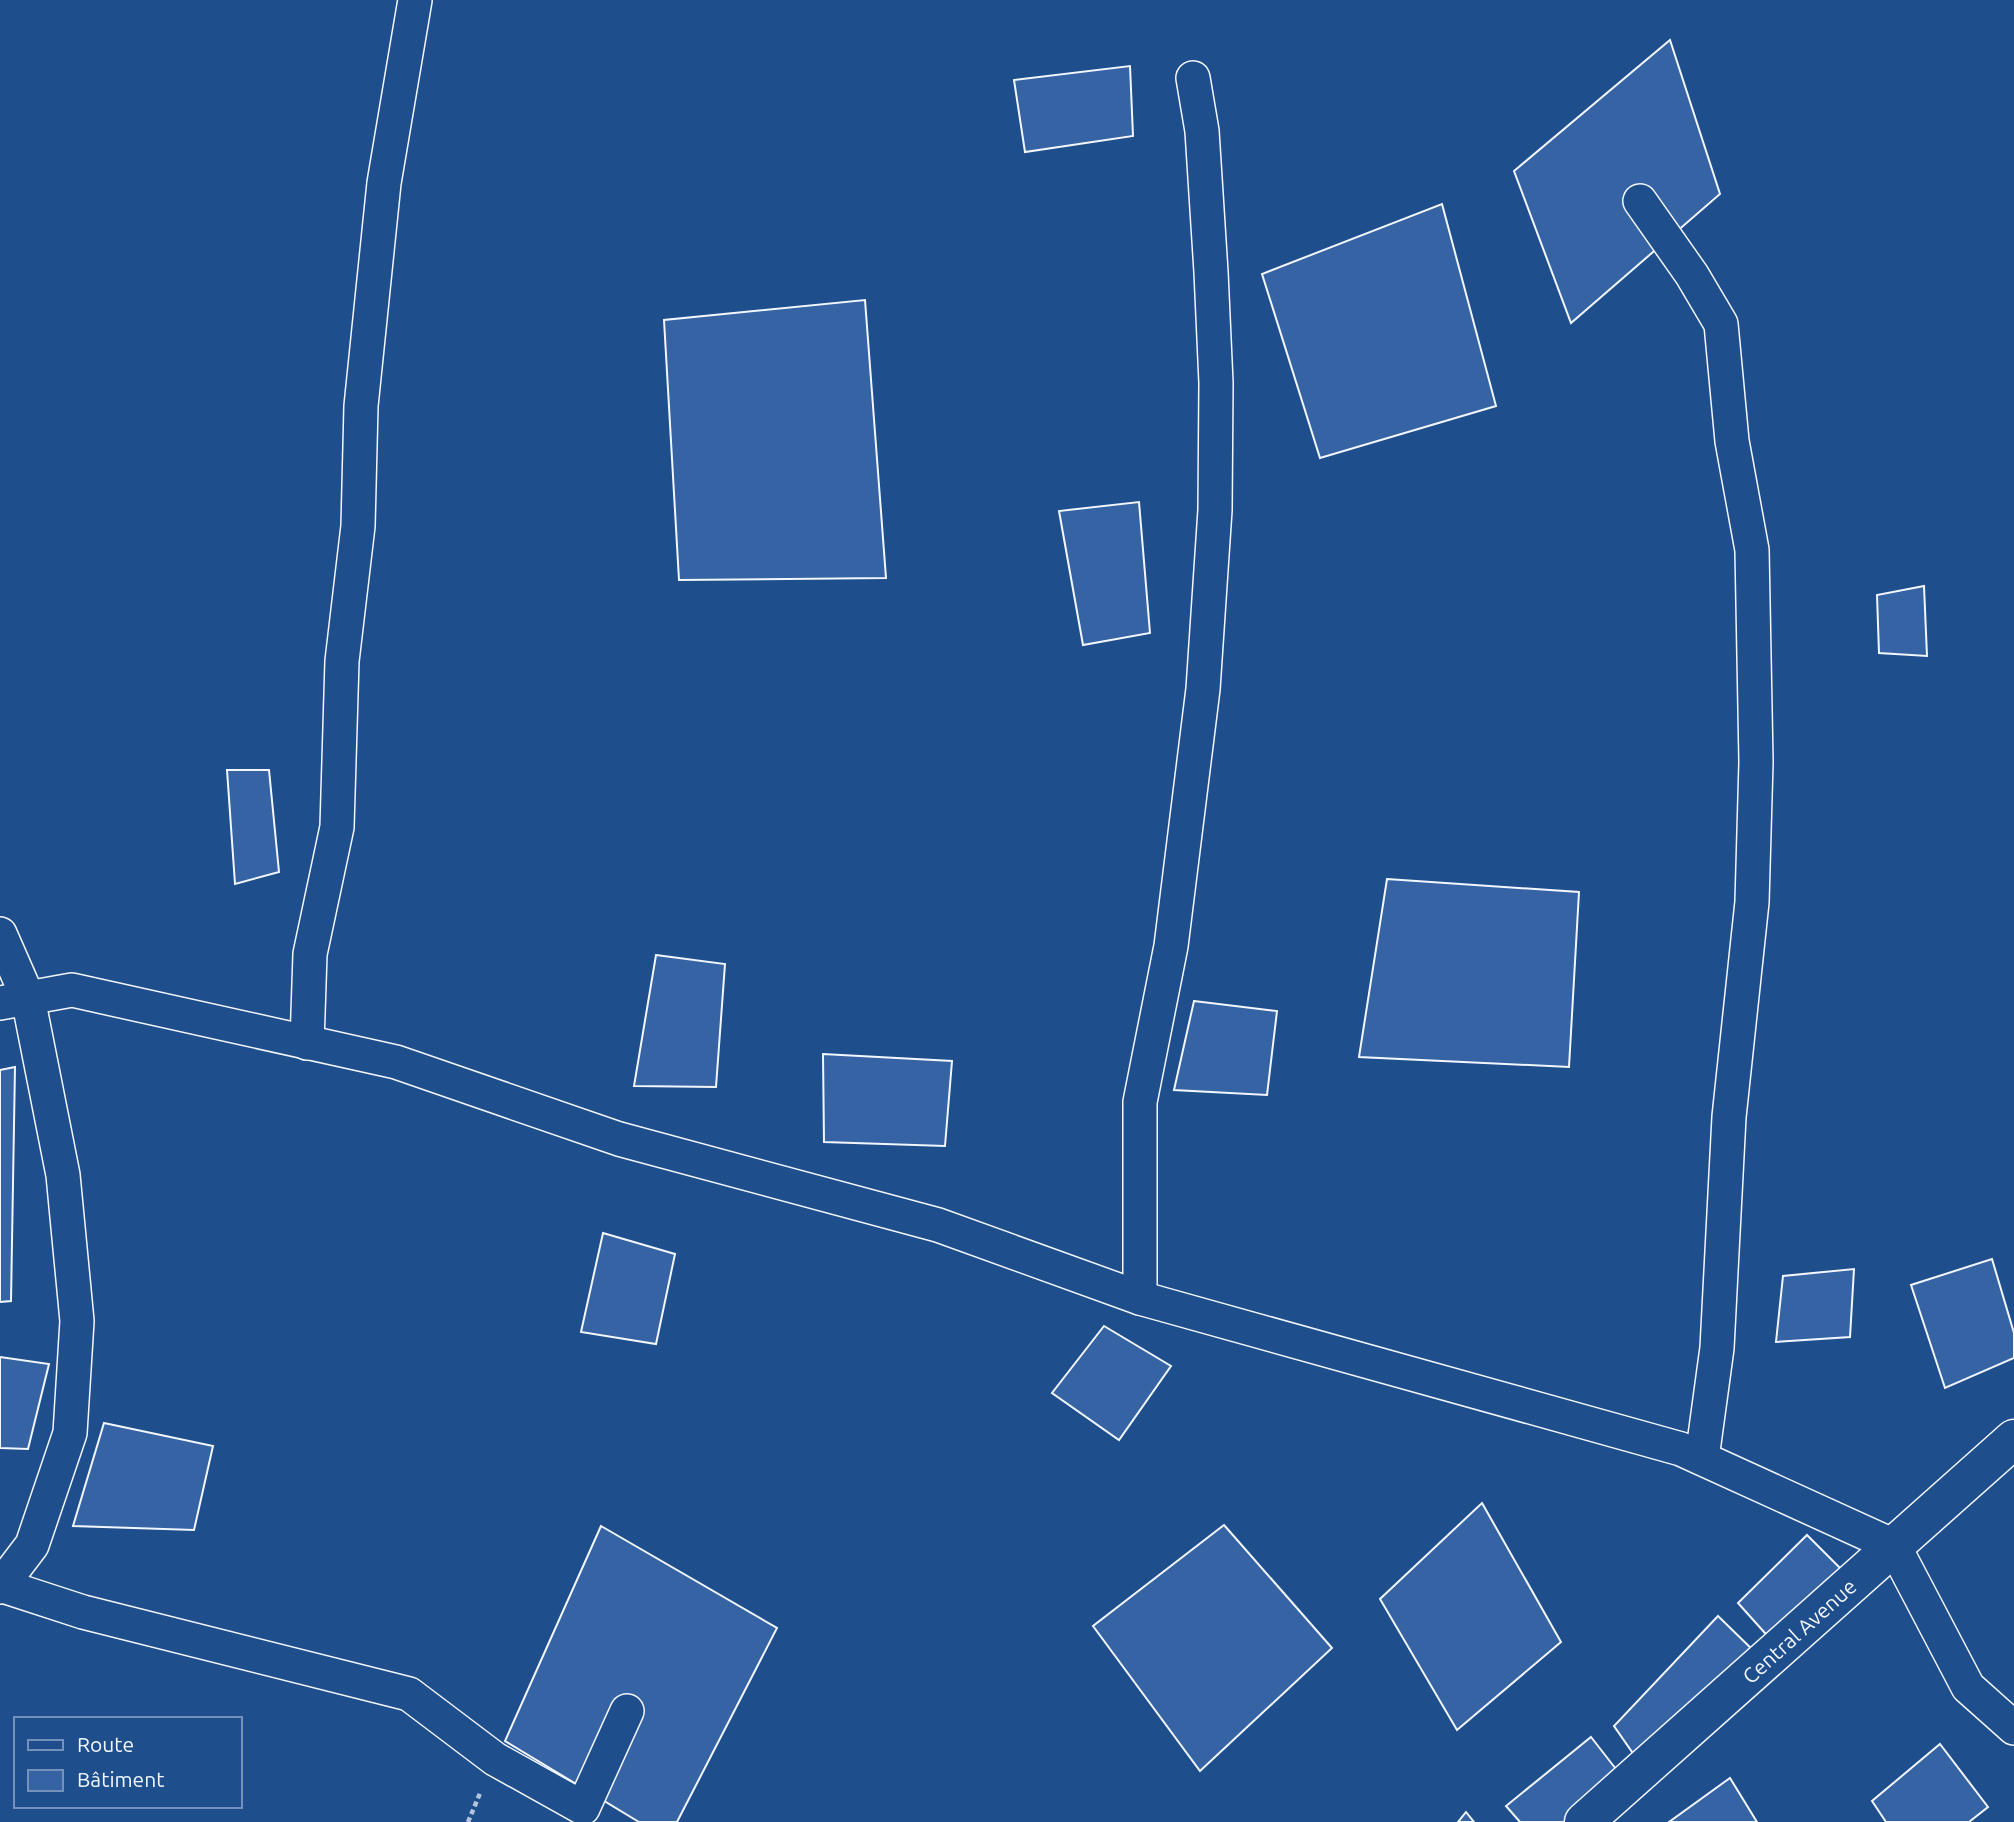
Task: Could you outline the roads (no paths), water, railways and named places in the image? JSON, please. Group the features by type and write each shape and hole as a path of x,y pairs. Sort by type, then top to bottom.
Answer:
{"street":[{"path":"307,1043 310,954 337,827 342,661 358,526 361,406 383,196 415,0"},
{"path":"1140,1298 1140,1102 1176,906 1203,689 1215,510 1216,383 1213,314 1202,131 1193,78"},
{"path":"1640,201 1692,275 1721,324 1732,442 1752,550 1756,762 1752,902 1729,1117 1717,1348 1702,1458"},
{"path":"0,934 14,1000 63,1175 77,1321 69,1433 32,1545 1,1586 83,1612 409,1694 495,1759 583,1808 627,1711"},
{"path":"14,1000 72,990 396,1062 619,1139 938,1226 1140,1298 1681,1449 1894,1546 1968,1687 2014,1728"},
{"name":"Central Avenue","path":"1584,1822 2014,1439"}]}
